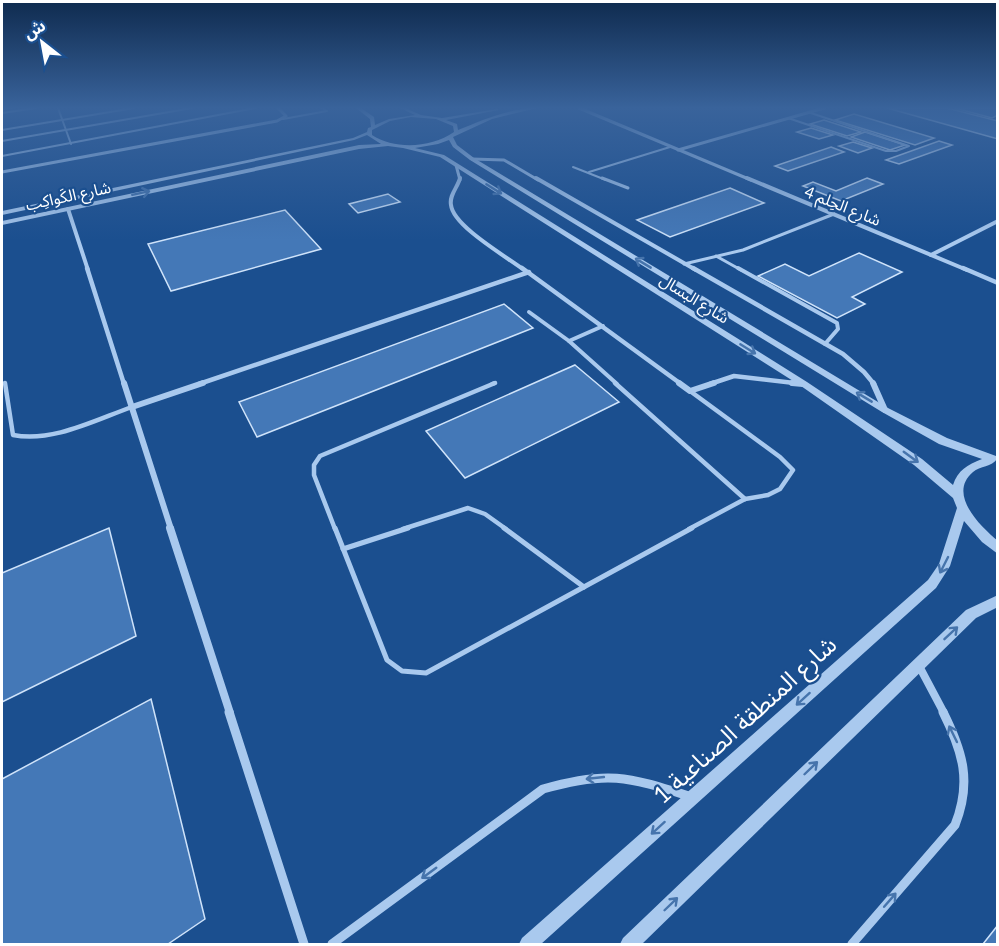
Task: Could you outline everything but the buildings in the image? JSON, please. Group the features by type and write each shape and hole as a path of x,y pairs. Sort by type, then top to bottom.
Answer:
{"street":[{"path":"2,172 107,152"},
{"name":"شارع الكَواكِب","path":"2,213 291,152"},
{"name":"شارع الكَواكِب","path":"2,223 335,152"},
{"name":"شارع البسال","path":"430,152 456,165 804,384 918,462 957,495"},
{"name":"شارع البسال","path":"462,152 885,410 943,441 995,459"},
{"name":"شارع الحِلم 4","path":"683,152 998,283"},
{"path":"472,159 504,160 825,344 861,367 876,384 885,410"},
{"path":"456,165 460,180 449,201 451,210 459,222 690,391 734,376 804,384"},
{"path":"68,209 304,945"},
{"path":"931,255 998,221"},
{"path":"132,407 529,272"},
{"path":"995,459 975,463 964,471 957,482 957,495 962,510 972,525 998,549"},
{"name":"شارع المنطقة الصناعية 1","path":"528,945 932,584 944,566 962,510"},
{"path":"629,945 971,614 998,601"},
{"path":"852,945 956,825 963,811 967,794 962,758 918,664"},
{"path":"332,945 543,789 573,780 610,776 634,780 693,797"}],"lane":[{"path":"2,156 24,152"},
{"path":"589,172 653,152"},
{"path":"573,167 628,188"},
{"path":"684,264 743,250 834,214"},
{"path":"716,256 837,323 838,329 825,344"},
{"path":"529,312 569,341 745,499"},
{"path":"569,341 603,326"},
{"path":"495,382 320,456 314,465 314,476 387,660 402,671 426,673 745,499 772,494 789,484 793,470 780,457 690,391"},
{"path":"5,383 13,435 23,440 44,437 132,407"},
{"path":"343,549 468,508 485,514 584,587"}]}
